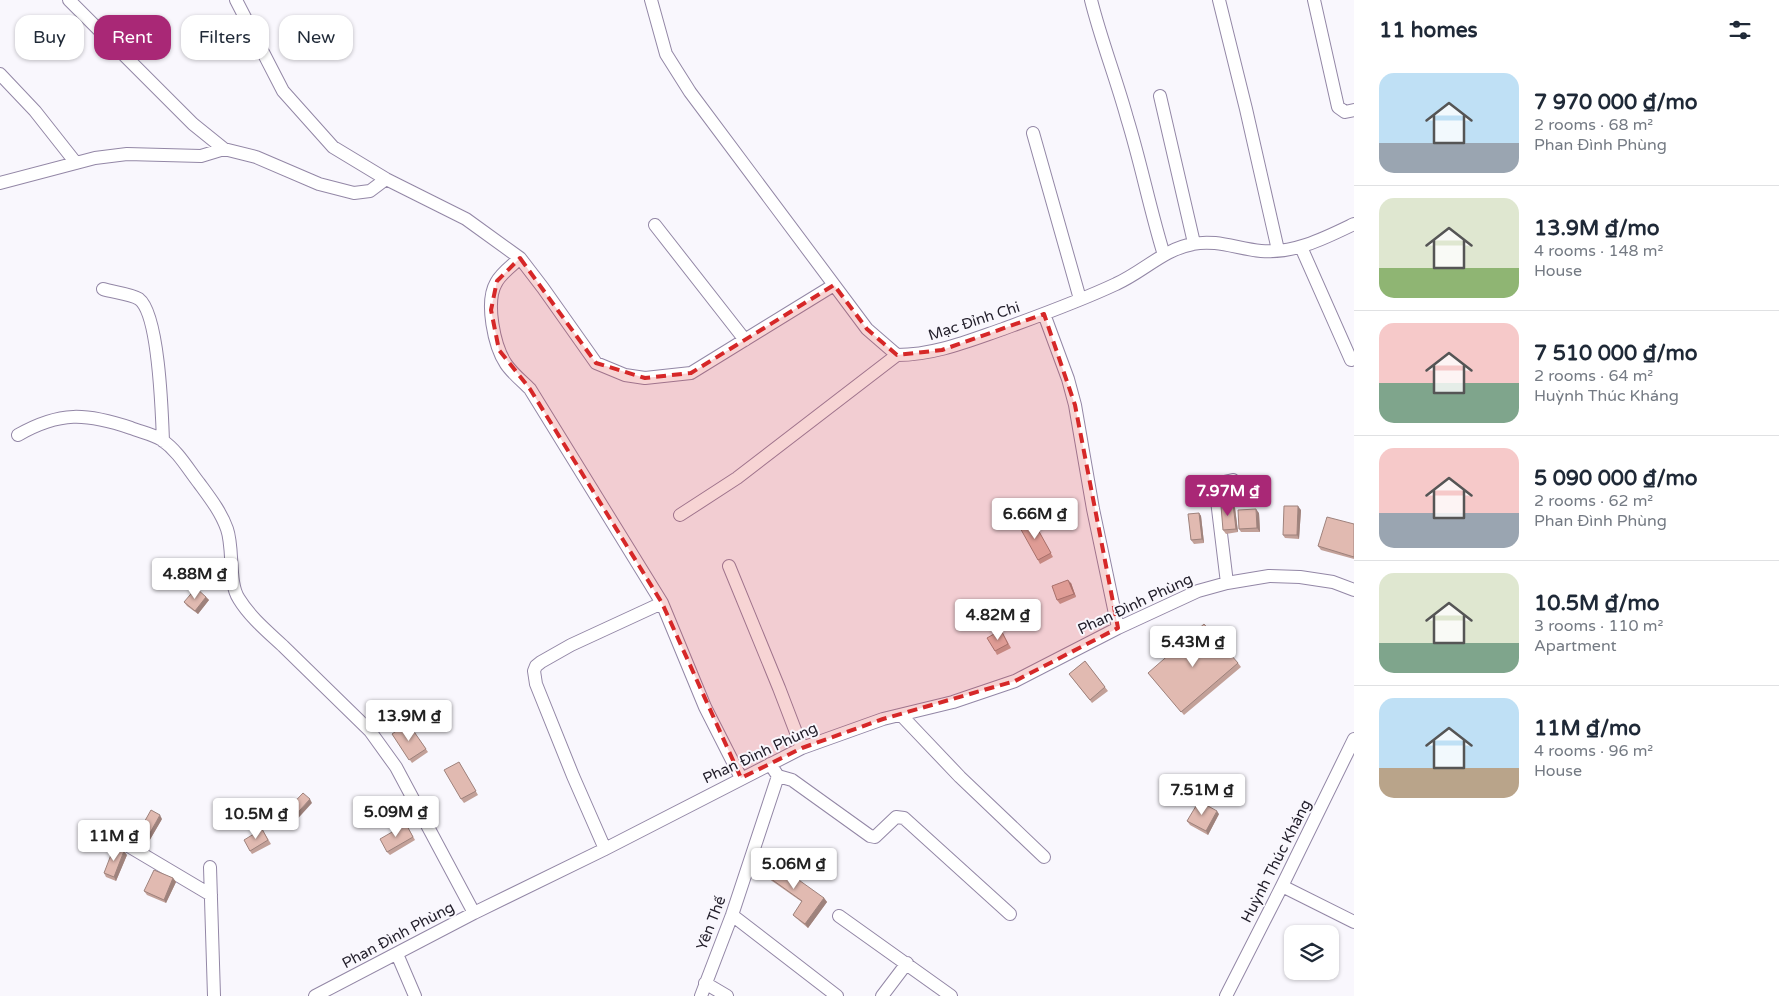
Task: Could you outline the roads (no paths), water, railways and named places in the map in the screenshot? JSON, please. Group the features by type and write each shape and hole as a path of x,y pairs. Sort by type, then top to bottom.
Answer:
{"street":[{"path":"69,0 193,124 224,149 256,157 318,184 354,193 370,191 386,179"},
{"path":"236,0 283,91 333,147 386,179 466,219 520,258 596,363 625,375 645,378 691,373 834,285"},
{"path":"651,0 666,54 690,92 867,329 897,355 737,478 680,515"},
{"path":"1091,0 1100,35 1116,78 1164,255"},
{"path":"1219,0 1278,250"},
{"path":"1314,0 1338,107 1346,112 1354,110"},
{"path":"0,74 34,111 76,163"},
{"path":"1160,96 1194,244"},
{"path":"1033,134 1080,299"},
{"path":"0,184 95,158 127,154 200,156 224,149"},
{"name":"Mạc Đỉnh Chi","path":"897,355 917,355 942,350 1044,314 1118,284 1174,249 1194,244 1218,242 1262,251 1301,248 1354,224"},
{"path":"655,225 745,340"},
{"path":"1301,248 1351,360"},
{"path":"520,258 497,280 492,290 491,310 499,350 507,365 530,389 662,603 705,706 741,778"},
{"path":"102,289 138,298 146,306 153,334 160,384 163,441"},
{"path":"1044,314 1068,378 1075,405 1093,509 1118,628"},
{"path":"18,435 36,424 77,416 117,424 154,436 163,441 176,453 209,496 222,517 230,539 234,587 238,598 269,632 370,731 381,745 396,767 474,913"},
{"path":"1227,583 1215,484 1233,480"},
{"path":"729,566 802,748"},
{"name":"Phan Đình Phùng","path":"315,996 474,913 605,849 802,748 883,719 953,702 1015,681 1118,628 1198,590 1268,576 1300,576 1333,582 1354,590"},
{"path":"605,849 536,684 534,672 536,666 541,662 571,645 662,603"},
{"path":"901,715 960,777 1044,857"},
{"name":"Huỳnh Thúc Kháng","path":"1226,996 1354,739"},
{"path":"770,764 778,776 792,780 874,838 896,817 904,818 1010,914"},
{"name":"Yên Thế","path":"701,996 732,914 778,776"},
{"path":"115,838 211,895"},
{"path":"210,867 214,996"},
{"path":"1282,886 1354,922"},
{"path":"732,914 837,996"},
{"path":"839,916 951,996"},
{"path":"397,954 415,996"},
{"path":"882,996 907,963"},
{"path":"706,983 726,996"}]}
